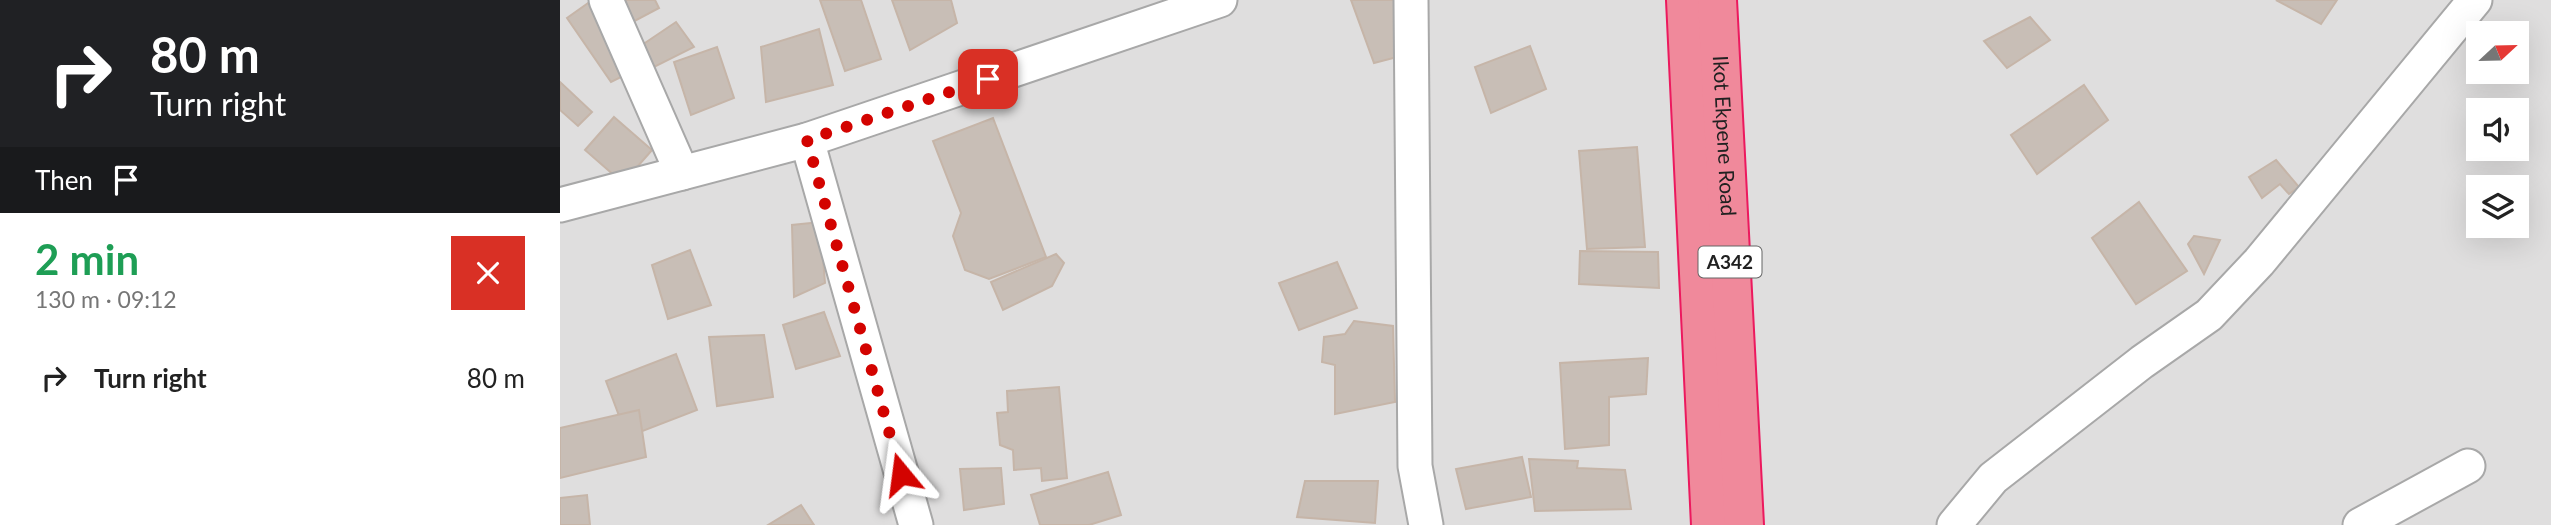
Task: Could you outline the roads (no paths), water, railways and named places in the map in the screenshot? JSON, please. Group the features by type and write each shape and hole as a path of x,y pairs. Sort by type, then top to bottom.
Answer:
{"highway":[{"name":"Ikot Ekpene Road","path":"1686,0 1711,525"},
{"name":"Ikot Ekpene Road","path":"1717,0 1744,525"}],"street":[{"path":"606,0 682,173"},
{"path":"560,205 807,140 1220,0"},
{"path":"1411,0 1415,466 1426,525"},
{"path":"1955,525 1993,478 2142,362 2209,315 2268,251 2475,0"},
{"path":"807,140 916,525"},
{"path":"2360,525 2468,466"}]}
